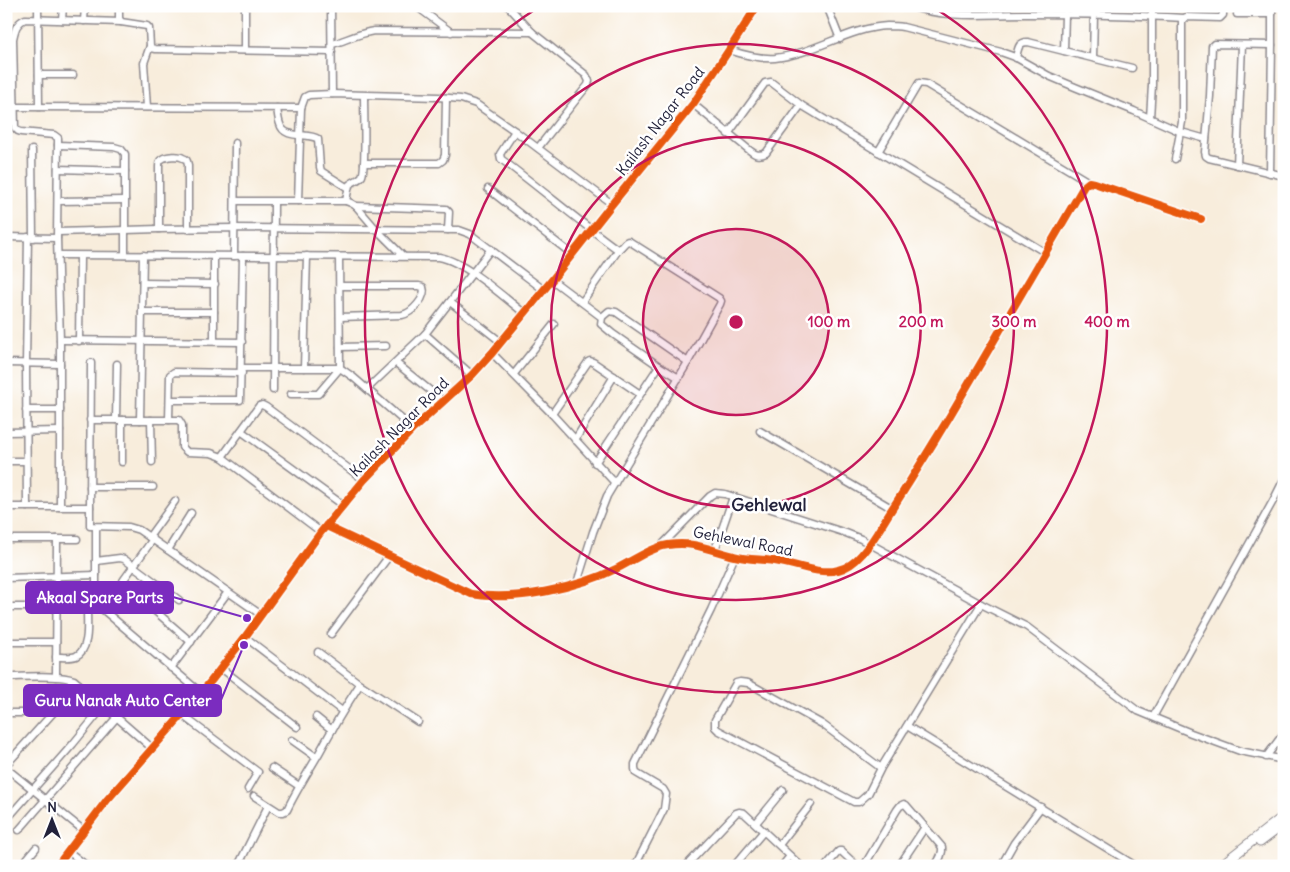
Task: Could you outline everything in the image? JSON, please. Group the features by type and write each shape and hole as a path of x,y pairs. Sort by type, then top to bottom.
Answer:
{"main road":[{"path":"1220,866 1284,816"},
{"path":"1229,866 1284,824"}],"street":[{"path":"38,6 40,106"},
{"path":"62,20 63,6"},
{"path":"84,21 85,6"},
{"path":"120,6 119,18 121,22"},
{"path":"245,6 245,50"},
{"path":"331,6 332,94"},
{"path":"416,6 452,32"},
{"path":"508,6 532,32 586,75 589,81 538,148"},
{"name":"Kailash Nagar Road","path":"57,866 107,800 221,668 321,532 364,480 413,429 472,375 573,255 693,104 730,50 756,6"},
{"path":"827,6 840,39"},
{"path":"910,6 926,11 949,14 1065,14 1184,18 1220,18 1223,15 1223,6"},
{"path":"1150,118 1152,6"},
{"path":"1270,173 1272,6"},
{"path":"1064,51 1065,14"},
{"path":"1237,14 1272,14"},
{"path":"1093,58 1094,15"},
{"path":"1175,159 1181,132 1183,88 1182,22 1184,18"},
{"path":"60,507 58,138 54,135 18,131 15,128 10,39 16,26 21,21 38,19 121,22 147,26 149,28 150,46 144,63 147,107"},
{"path":"730,50 744,55 775,58 803,52 873,28 887,26 902,27 989,49 1016,58 1049,76 1181,132 1206,139"},
{"path":"332,44 374,31 532,32"},
{"path":"1016,58 1018,46 1021,43 1028,42 1132,68"},
{"path":"1272,45 1214,44 1212,46 1205,152 1209,158 1284,176"},
{"path":"1237,165 1242,45"},
{"path":"150,46 151,48 160,49 332,52"},
{"path":"39,75 73,75"},
{"path":"728,134 764,83 771,82 801,105 1046,253"},
{"path":"878,152 919,83 922,83 1089,182 1201,219"},
{"path":"298,201 301,108 305,96 310,94 332,94 461,99 476,104 516,131 612,204"},
{"path":"346,202 348,188 351,183 362,177 363,174 364,96"},
{"path":"364,163 439,163 443,160 445,155 446,98"},
{"path":"693,104 756,155 766,153 801,105"},
{"path":"14,107 301,108"},
{"path":"277,108 282,129 288,134 312,136 318,139 321,172 348,188"},
{"path":"516,131 500,154 501,158 591,230 619,249"},
{"path":"234,256 235,143"},
{"path":"58,146 114,147 121,149 125,154 126,255"},
{"path":"27,507 26,363 32,150"},
{"path":"159,229 159,166 162,159 167,157 184,158 188,165 188,229"},
{"path":"58,169 126,170"},
{"name":"Gehlewal Road","path":"326,526 471,594 485,596 532,594 592,579 617,569 660,547 666,546 692,544 735,556 778,561 826,571 837,570 849,565 870,545 922,463 1084,186 1089,182"},
{"path":"488,189 573,255"},
{"path":"58,200 125,200"},
{"path":"235,201 352,203 403,256"},
{"path":"272,390 274,202"},
{"path":"356,206 446,209 449,212 448,230"},
{"path":"6,237 125,230 234,228 375,228 465,231 491,248 544,290"},
{"path":"577,583 600,514 614,483 679,378 721,301 629,241 619,249 582,302"},
{"path":"367,389 425,334 491,248"},
{"path":"58,255 403,256 448,258 472,273 525,314"},
{"path":"140,420 143,255"},
{"path":"79,340 80,256"},
{"path":"214,256 214,341"},
{"path":"170,400 240,400 243,256"},
{"path":"304,368 307,256"},
{"path":"291,394 318,394 340,368 339,257"},
{"path":"552,280 602,317"},
{"path":"143,283 215,284"},
{"path":"340,286 419,286 423,287 424,290 424,294 407,314 340,317"},
{"path":"450,302 501,342"},
{"path":"679,378 602,325 602,317 609,311 616,312 688,362"},
{"path":"142,312 214,312"},
{"path":"514,374 554,324"},
{"path":"425,334 472,375"},
{"path":"60,340 242,342"},
{"path":"340,347 386,346"},
{"path":"492,352 552,414 614,483"},
{"path":"552,414 590,361 640,394"},
{"path":"6,363 60,364"},
{"path":"91,363 91,527 135,528 260,614"},
{"path":"396,363 443,401"},
{"path":"117,364 122,462"},
{"path":"596,463 659,366"},
{"path":"169,420 170,375 174,372 242,371 273,368 340,368 413,429"},
{"path":"575,440 614,376"},
{"path":"222,457 259,406 262,405 364,480"},
{"path":"26,410 60,410"},
{"path":"90,420 179,420 181,422 182,448 184,450 187,452 211,453 222,457 321,532"},
{"path":"151,420 152,462"},
{"path":"6,432 60,431"},
{"path":"241,431 343,505"},
{"path":"760,431 893,509"},
{"path":"6,461 26,461"},
{"path":"1153,717 1284,479"},
{"path":"90,487 153,488"},
{"path":"660,547 710,496 719,492 846,533 1027,627 1138,711 1240,751 1284,760"},
{"path":"716,550 733,497"},
{"path":"175,501 123,581 124,584 190,642"},
{"path":"6,507 90,507"},
{"path":"168,550 191,513"},
{"path":"96,527 96,597 98,603 201,693"},
{"path":"6,539 78,539"},
{"path":"56,677 57,539"},
{"path":"331,634 389,556"},
{"path":"635,866 664,809 666,794 663,789 636,773 635,764 707,619 735,556"},
{"path":"96,561 120,558 180,600"},
{"path":"6,578 96,575"},
{"path":"171,668 228,592"},
{"path":"882,768 822,724 748,683 736,683 715,720 715,727 718,730 854,802 859,802 868,794 981,604"},
{"path":"6,607 56,607"},
{"path":"56,657 74,656 80,653 86,644 88,610 101,607"},
{"path":"245,637 342,711"},
{"path":"6,642 56,642"},
{"path":"318,652 360,684 418,722"},
{"path":"221,668 298,727"},
{"path":"6,676 69,678 79,684 152,749"},
{"path":"79,684 6,767 84,830"},
{"path":"254,796 279,812 287,810 298,786 360,684"},
{"path":"6,820 104,706"},
{"path":"6,713 22,713"},
{"path":"182,715 258,772 248,790"},
{"path":"18,830 117,717"},
{"path":"316,717 332,730"},
{"path":"907,726 1041,806 1136,866"},
{"path":"1266,757 1284,734"},
{"path":"292,740 316,758"},
{"path":"272,768 298,786"},
{"path":"756,823 783,790"},
{"path":"779,845 811,804"},
{"path":"864,866 900,806 906,805 942,847 942,854 935,866"},
{"path":"238,866 268,806"},
{"path":"1001,866 1014,843 1041,806"},
{"path":"686,866 736,813 740,812 756,823 800,866"},
{"path":"899,866 925,827"},
{"path":"734,866 764,831"},
{"path":"20,866 36,848"},
{"path":"68,851 87,866"},
{"path":"826,866 841,851 856,866"},
{"path":"782,866 790,856"}],"cycle path":[{"path":"57,866 107,800 211,681 321,532 364,480 413,429 472,375 552,280 693,104 757,6"},
{"path":"326,526 471,594 488,596 526,595 584,582 618,568 655,549 678,544 694,545 739,557 780,562 816,570 831,571 841,569 860,557 877,534 948,419 1084,186 1089,182 1094,183 1201,219"}],"place":[{"name":"Akaal Spare Parts","path":"247,618"},
{"name":"Guru Nanak Auto Center","path":"244,645"}],"district":[{"name":"Gehlewal","path":"769,504"}]}
